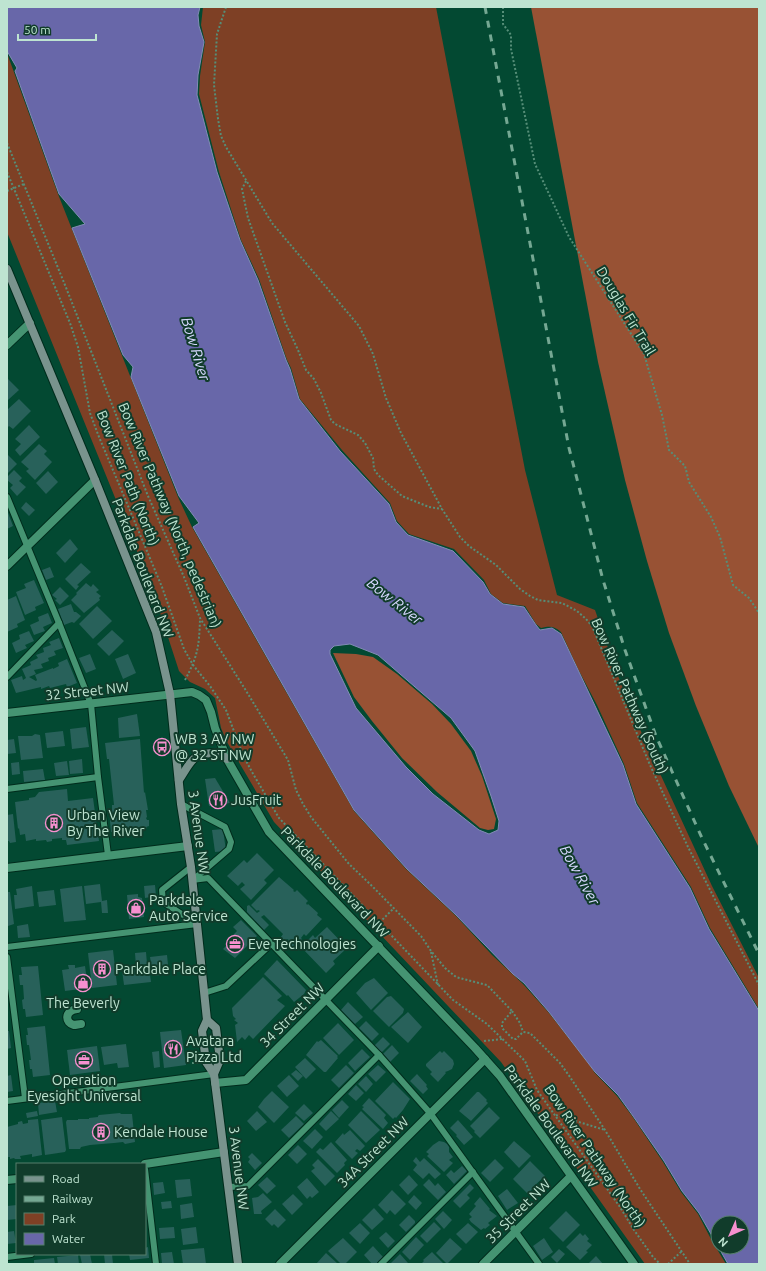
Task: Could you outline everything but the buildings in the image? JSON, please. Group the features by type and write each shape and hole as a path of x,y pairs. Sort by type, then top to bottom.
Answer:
{"main road":[{"name":"Parkdale Boulevard NW","path":"7,269 95,480 156,632 170,694"},
{"name":"3 Avenue NW","path":"170,694 179,780 191,866 207,1020 202,1031 206,1062 214,1074 238,1264"},
{"path":"179,780 194,758 201,754 220,754 227,759"},
{"name":"3 Avenue NW","path":"207,1020 216,1028 220,1060 214,1074"}],"street":[{"path":"7,345 30,323"},
{"path":"7,566 95,480"},
{"name":"Parkdale Boulevard NW","path":"170,694 192,692 206,700 227,759 269,832 379,946 500,1076 634,1264"},
{"name":"32 Street NW","path":"7,713 170,694"},
{"path":"7,868 188,846"},
{"name":"34 Street NW","path":"215,1083 246,1080 379,946"},
{"path":"77,1009 71,1010 68,1013 69,1022 73,1025 81,1024"},
{"name":"34A Street NW","path":"280,1264 485,1059"},
{"path":"146,1164 224,1152"},
{"name":"35 Street NW","path":"483,1264 571,1176"}],"lane":[{"path":"7,497 91,704 98,777 108,855"},
{"path":"7,677 59,623"},
{"path":"7,789 98,777"},
{"path":"182,804 225,827 231,842 229,849 192,880"},
{"path":"191,866 162,890 163,902 197,924"},
{"path":"192,880 208,878 324,1000 379,1055 430,1113 539,1264"},
{"path":"7,947 197,924"},
{"path":"204,993 226,986 271,944"},
{"path":"7,957 25,1098"},
{"path":"228,1187 248,1186 379,1055"},
{"path":"7,1101 214,1074"},
{"path":"381,1264 473,1172"},
{"path":"146,1178 156,1264"},
{"path":"146,1240 153,1239"},
{"path":"7,1257 23,1255"}],"path":[{"name":"Bow River Pathway (South)","path":"226,7 217,34 214,85 221,136 226,148 272,223 360,326 373,354 389,407 401,433 442,509 460,538 496,565 520,590 538,600 562,603 577,610 592,626 650,765 688,847 759,985"},
{"name":"Douglas Fir Trail","path":"503,7 503,24 511,35 511,49 535,164 569,237 644,354 662,415 669,450 685,466 689,482 711,517 720,537 733,585 749,598 759,613"},
{"name":"Bow River Pathway (North, pedestrian)","path":"7,143 148,496 184,576 200,618 246,689 288,760 296,790 303,804 311,817 349,864 421,936 445,968 456,977 487,985 512,1011 524,1032"},
{"name":"Bow River Path (North)","path":"7,173 70,323 78,347 90,413 99,438 162,587"},
{"path":"246,181 242,189 248,218 285,322 306,370 314,378 322,392 331,420 335,424 358,435 365,443 373,458 374,469 378,475 402,496 429,507 442,509"},
{"path":"7,191 24,184"},
{"name":"Bow River Pathway (North)","path":"162,587 184,649 193,665 210,686 226,710 243,755 279,818 438,986 453,1000 487,1024 525,1061 537,1090 620,1207 634,1230 660,1264"},
{"path":"185,680 193,665 199,644 200,618"},
{"path":"374,928 394,908"},
{"path":"431,951 438,986"},
{"path":"512,1011 502,1023 502,1028 513,1039 516,1039 524,1032 535,1036 560,1063 605,1130 640,1189 690,1264"},
{"path":"484,1042 503,1039"},
{"path":"555,1114 605,1130"},
{"path":"668,1264 682,1251"}],"green space":[{"path":"203,7 436,7 525,470 557,595 595,610 616,671 645,741 712,886 759,978 759,1009 710,928 691,887 637,803 624,764 561,632 552,627 541,628 536,624 525,606 503,603 491,594 484,580 454,549 409,534 397,521 390,503 342,450 300,399 291,368 259,279 241,240 219,172 199,94 205,42 201,25"},
{"path":"7,53 58,194 178,497 192,527 354,811 406,869 456,916 492,955 523,984 549,1013 594,1072 617,1096 632,1116 681,1192 698,1214 710,1237 710,1255 721,1255 726,1264 645,1264 501,1062 274,822 227,742 221,728 215,698 205,689 190,682 179,671 153,591 7,232"}],"shaded area":[{"path":"531,7 759,7 759,848 729,786 696,706 669,633 647,561 625,480 598,362"},
{"path":"333,653 356,654 373,657 397,674 432,704 451,724 471,751 482,776 496,819 494,829 488,830 480,828 437,792 402,758 354,697"}],"water":[{"name":"Bow River","path":"7,7 200,7 198,15 199,26 204,42 198,75 197,95 217,172 240,240 258,280 290,369 299,399 340,451 389,504 396,522 408,535 453,551 483,582 490,594 503,604 524,607 540,630 552,628 561,634 623,765 636,804 690,888 709,929 759,1011 759,1264 728,1264 723,1255 750,1255 750,1215 710,1215 710,1232 699,1213 682,1191 664,1161 618,1095 595,1072 549,1012 524,983 513,974 456,915 407,869 354,810 193,527 199,523 179,496 131,377 133,367 123,355 72,228 85,224 59,194 15,71 17,68 7,51","holes":["350,644 378,655 451,718 475,751 499,821 498,830 489,834 479,830 433,794 406,767 356,708 330,654 330,650 334,646"]}],"railway":[{"path":"485,7 569,448 603,580 625,650 656,736 702,838 759,954"}],"place":[{"name":"WB 3 AV NW @ 32 ST NW","path":"162,747"},
{"name":"JusFruit","path":"218,800"},
{"name":"Urban View By The River","path":"54,823"},
{"name":"Parkdale Auto Service","path":"136,908"},
{"name":"Eve Technologies","path":"235,944"},
{"name":"Parkdale Place","path":"102,969"},
{"name":"The Beverly","path":"83,983"},
{"name":"Avatara Pizza Ltd","path":"173,1049"},
{"name":"Operation Eyesight Universal","path":"84,1060"},
{"name":"Kendale House","path":"101,1132"}]}
